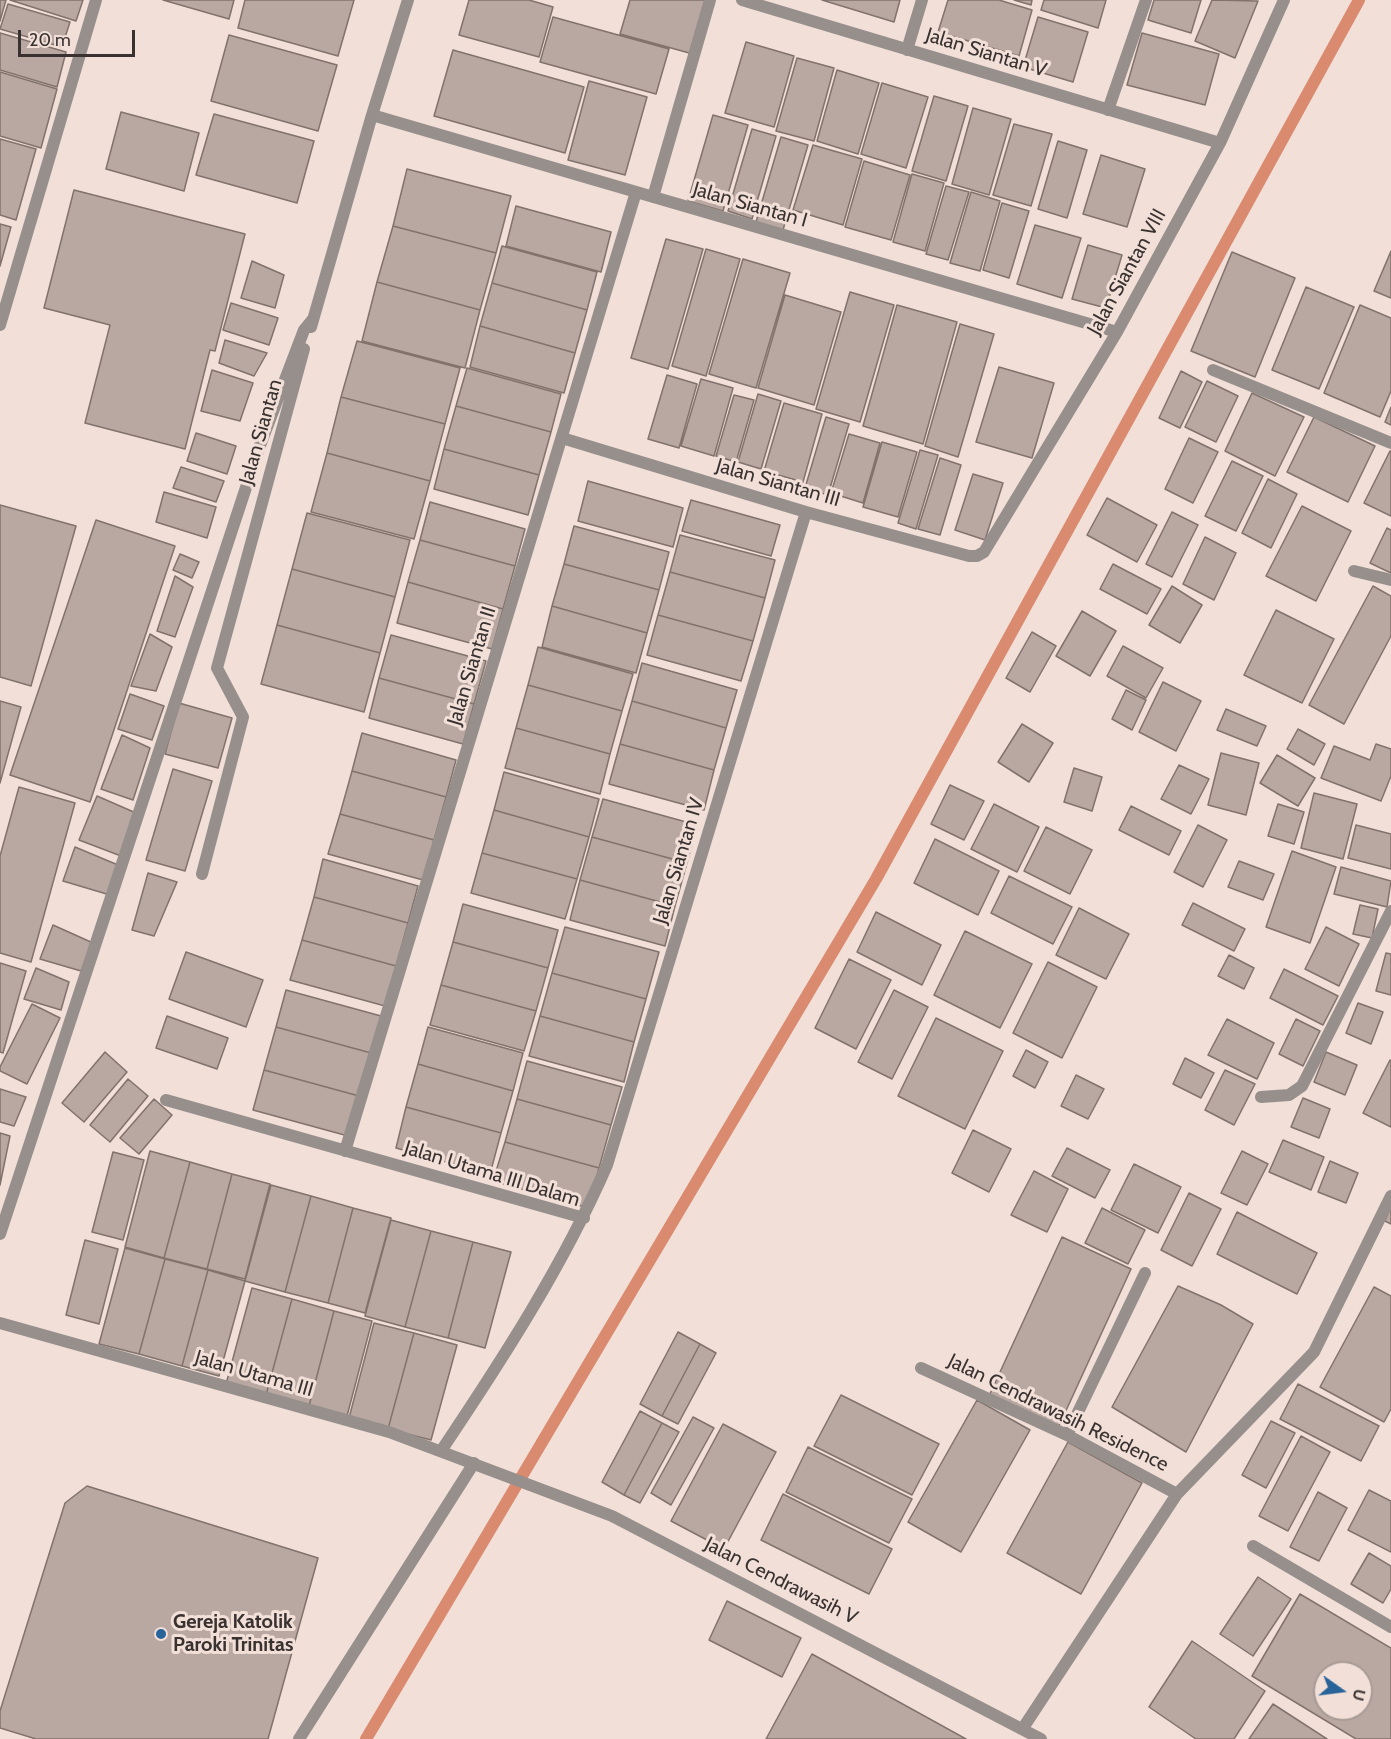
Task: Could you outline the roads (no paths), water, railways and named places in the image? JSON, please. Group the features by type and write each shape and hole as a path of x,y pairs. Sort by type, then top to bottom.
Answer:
{"street":[{"path":"0,325 96,0"},
{"name":"Jalan Siantan","path":"202,874 243,717 217,668 313,319 408,0"},
{"path":"652,197 710,0"},
{"name":"Jalan Siantan V","path":"742,0 1220,143"},
{"path":"907,50 922,0"},
{"path":"1108,110 1146,0"},
{"name":"Jalan Siantan VIII","path":"984,552 1117,332 1220,143 1284,0"},
{"name":"Jalan Siantan I","path":"372,115 1117,332"},
{"name":"Jalan Siantan II","path":"345,1151 636,192"},
{"path":"0,1234 259,448 304,330 313,319"},
{"path":"1213,370 1391,443"},
{"name":"Jalan Siantan III","path":"562,438 806,512 969,556 977,556 984,552"},
{"name":"Jalan Siantan IV","path":"584,1218 607,1165 806,512"},
{"path":"1354,571 1391,580"},
{"path":"1261,1097 1289,1095 1302,1086 1391,911"},
{"name":"Jalan Utama III Dalam","path":"166,1100 584,1218 474,1404 441,1451"},
{"name":"Jalan Cendrawasih Residence","path":"1023,1728 1177,1494 1314,1352 1391,1196"},
{"path":"1067,1435 1145,1274"},
{"name":"Jalan Utama III","path":"0,1323 378,1429 495,1471"},
{"name":"Jalan Cendrawasih Residence","path":"921,1368 1067,1435 1177,1494"},
{"path":"299,1739 474,1463"},
{"name":"Jalan Cendrawasih V","path":"495,1471 612,1516 1041,1739"},
{"path":"1253,1546 1391,1626"}],"waterway":[{"path":"366,1739 876,879 1359,0"}],"place":[{"name":"Gereja Katolik Paroki Trinitas","path":"161,1634"}]}
